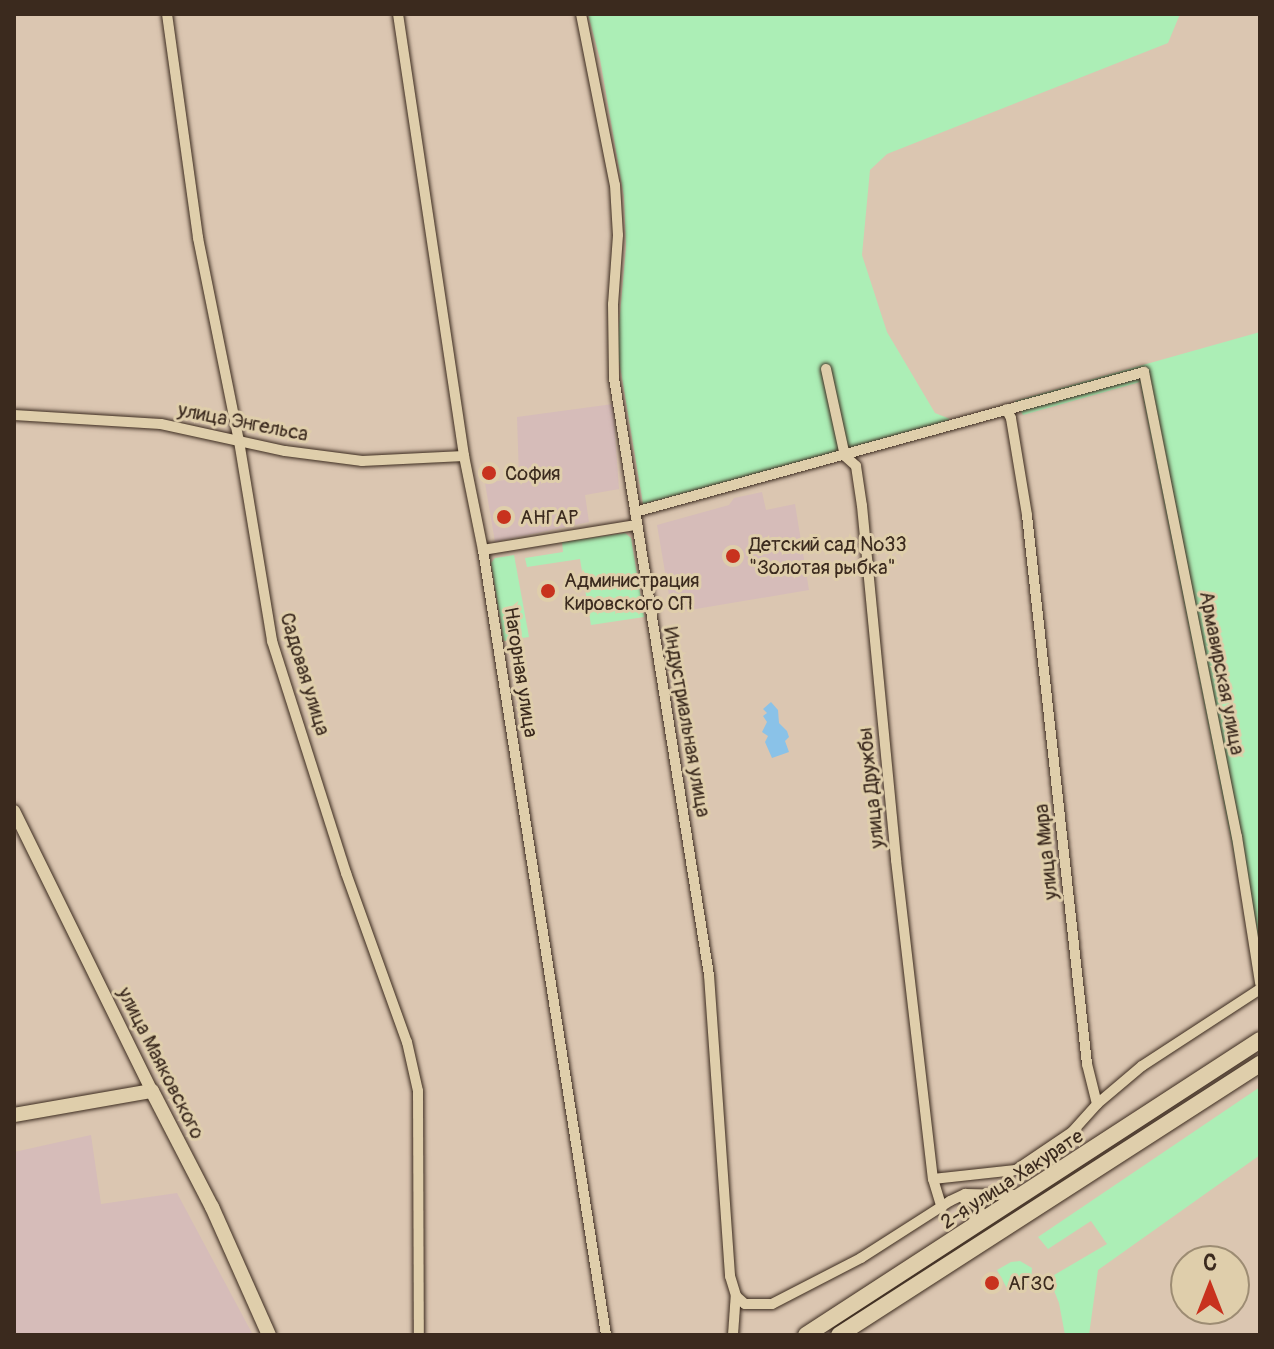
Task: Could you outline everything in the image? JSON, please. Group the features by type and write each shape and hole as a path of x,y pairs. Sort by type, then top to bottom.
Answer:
{"main road":[{"name":"2-я улица Хакурате","path":"806,1335 1260,1040"},
{"name":"2-я улица Хакурате","path":"839,1335 1256,1067"},
{"path":"14,1115 152,1091"},
{"name":"улица Маяковского","path":"152,1091 206,1194 269,1335"}],"street":[{"name":"Садовая улица","path":"167,14 198,238 239,441 272,641 346,873 407,1042 418,1091 419,1335"},
{"name":"Нагорная улица","path":"398,14 464,456 483,550 606,1335"},
{"name":"Индустриальная улица","path":"581,14 615,185 618,235 613,304 614,378 709,975 730,1276 736,1296 733,1335"},
{"name":"улица Дружбы","path":"826,369 845,456 856,466 862,506 896,860 933,1179 946,1204"},
{"name":"Армавирская улица","path":"1006,409 1144,372 1237,837 1260,983"},
{"path":"635,512 1006,409"},
{"name":"улица Мира","path":"1006,409 1011,418 1027,515 1087,1064 1097,1104"},
{"name":"улица Энгельса","path":"14,415 161,424 239,441 362,461 464,456"},
{"path":"483,550 636,525"},
{"name":"улица Маяковского","path":"14,811 152,1091"},
{"path":"933,1179 1016,1170 1072,1132 1097,1104 1142,1066 1260,989"},
{"path":"736,1296 745,1304 758,1306 783,1299 861,1258 946,1204 981,1193 1013,1197 1195,1084"},
{"path":"889,1281 973,1222 980,1211 970,1198 946,1204"}],"shaded area":[{"path":"613,404 619,489 585,495 589,522 495,542 485,483 519,478 517,417"},
{"name":"Детский сад №33 \"Золотая рыбка\"","path":"762,492 766,510 795,504 809,590 672,613 657,525 729,505 734,498"},
{"path":"91,1135 101,1204 177,1193 253,1335 14,1335 14,1152"}],"green space":[{"path":"588,14 1180,14 1168,43 887,154 870,170 862,255 887,332 935,413 950,419 935,427 643,504 617,348 626,247 624,197 600,59"},
{"path":"1260,332 1259,979 1140,382 1023,415 1015,401"},
{"path":"625,533 631,538 644,617 591,625 580,559 527,567 525,558 563,552 562,542"},
{"path":"514,555 529,637 504,641 491,563 495,558"},
{"path":"1260,1087 1260,1155 1098,1270 1089,1335 1065,1335 1059,1303 1049,1278 1107,1244 1091,1221 1048,1249 1038,1237"},
{"path":"1020,1261 1032,1268 1031,1279 1009,1292 997,1270"}],"water":[{"path":"771,702 778,710 779,723 789,737 785,741 789,752 772,758 765,742 768,736 762,732 767,722 763,716 767,713 763,709"}],"place":[{"name":"София","path":"489,473"},
{"name":"АНГАР","path":"504,517"},
{"name":"Детский сад №33 \"Золотая рыбка\"","path":"733,556"},
{"name":"Администрация Кировского СП","path":"548,591"},
{"name":"АГЗС","path":"992,1283"}]}
